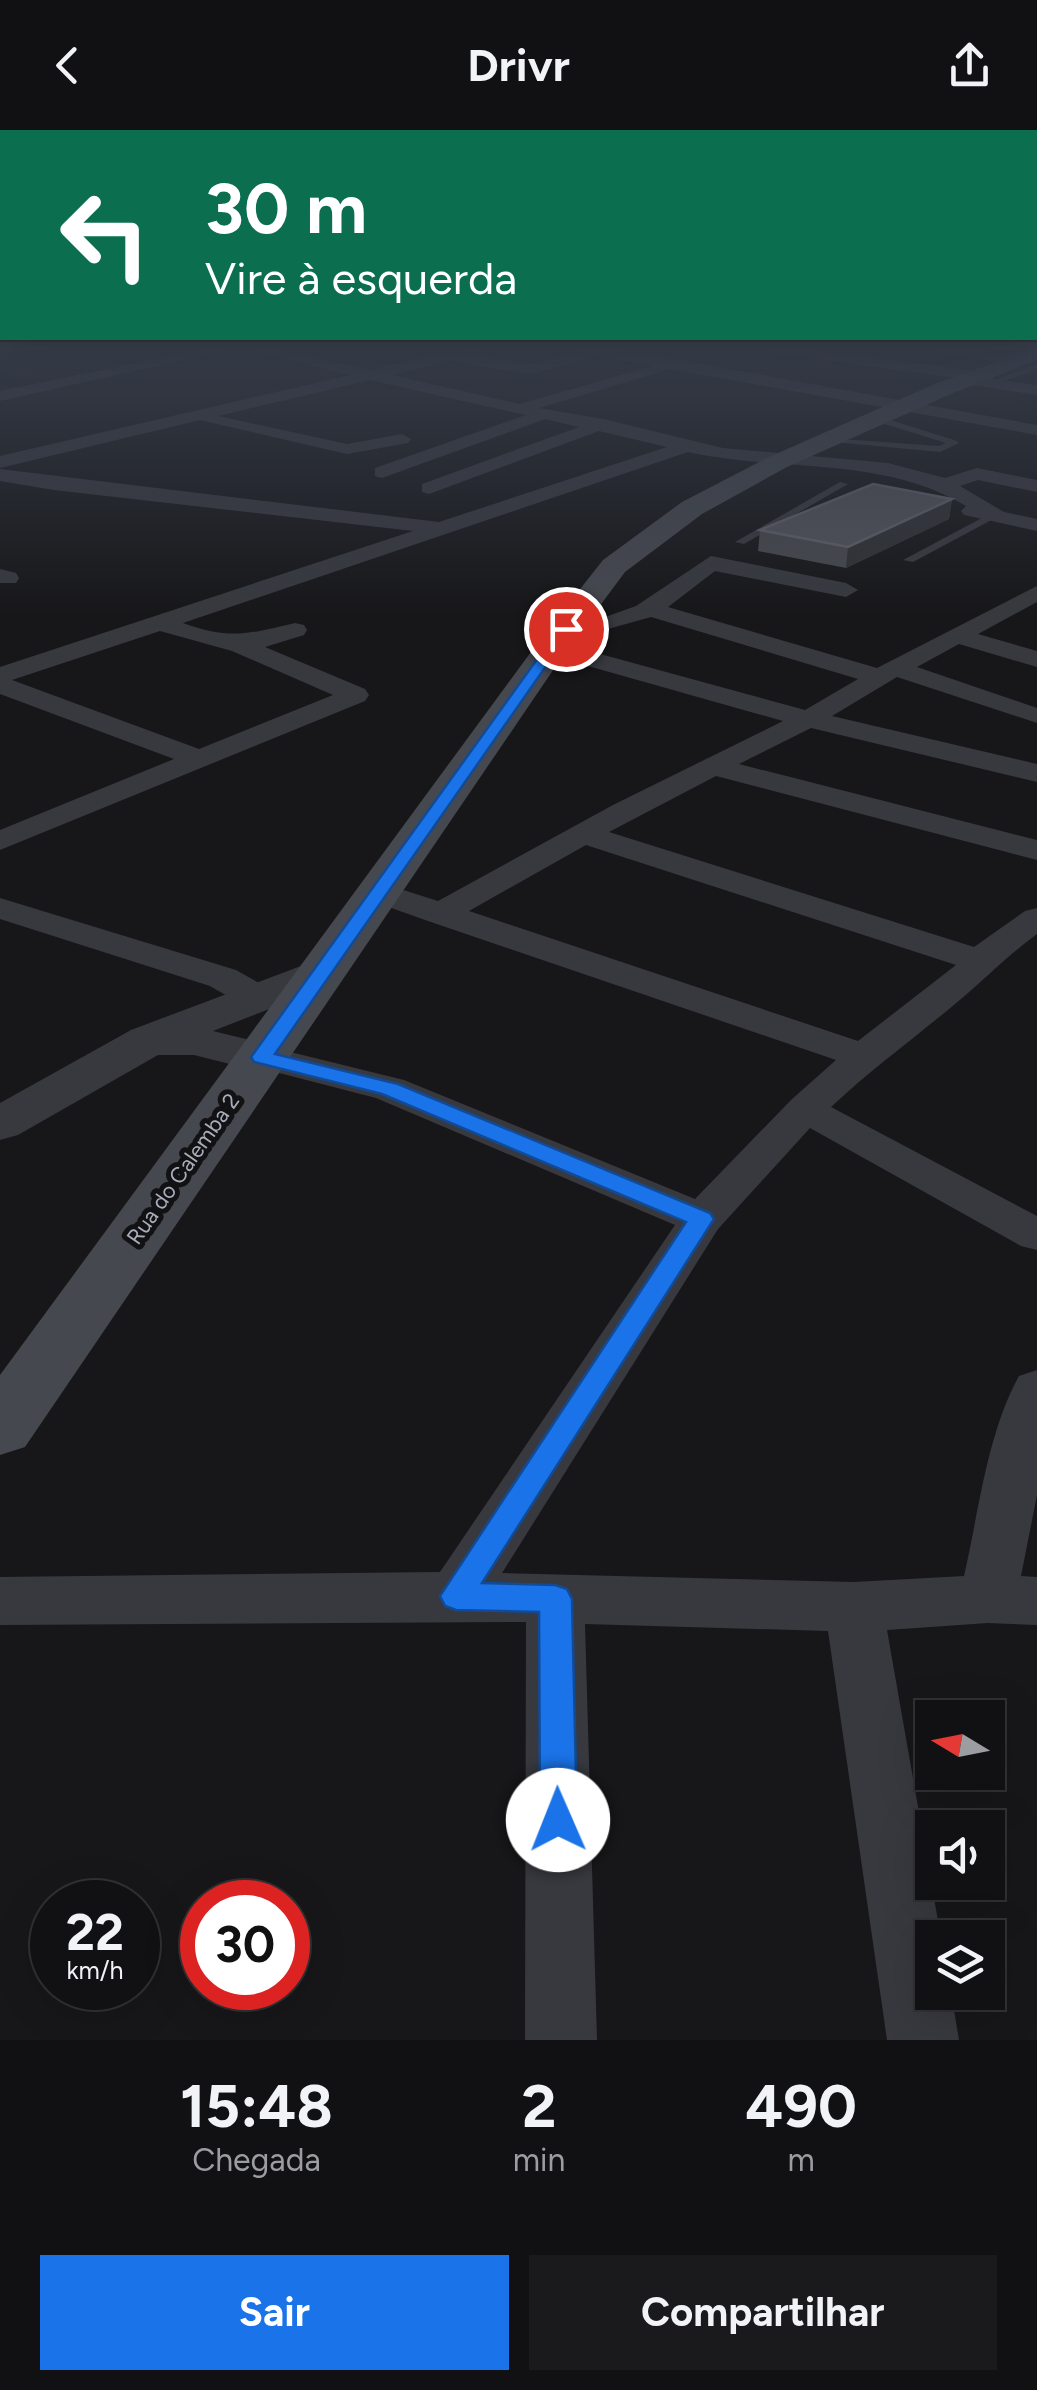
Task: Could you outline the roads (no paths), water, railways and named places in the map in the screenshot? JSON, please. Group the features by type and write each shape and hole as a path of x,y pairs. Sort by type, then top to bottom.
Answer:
{"main road":[{"name":"Rua do Calemba 2","path":"0,1428 558,638 614,566 692,508 778,462 826,453 850,437"}],"street":[{"path":"0,462 105,437"},
{"path":"146,444 173,437"},
{"path":"295,437 352,449 402,439"},
{"path":"382,472 480,437"},
{"path":"429,488 568,437"},
{"path":"653,437 778,462"},
{"path":"0,676 687,446"},
{"path":"826,453 851,478"},
{"path":"501,462 587,480"},
{"path":"851,478 926,463 1030,484"},
{"path":"851,478 909,472 1037,524"},
{"path":"944,485 976,474"},
{"path":"0,475 109,493 333,511 441,528"},
{"path":"996,505 1030,484"},
{"path":"946,509 1037,505"},
{"path":"558,638 653,610 711,563 846,590"},
{"path":"440,914 582,834 808,718 1037,593"},
{"path":"653,610 1034,716"},
{"path":"0,841 356,696 240,646 208,640 159,622"},
{"path":"968,628 1037,636"},
{"path":"968,628 1037,658"},
{"path":"240,646 295,630"},
{"path":"558,638 808,718 1037,773"},
{"path":"0,685 87,714 202,760"},
{"path":"711,766 1037,850"},
{"path":"582,834 980,961"},
{"path":"378,892 863,1056"},
{"path":"0,908 223,978 254,996"},
{"path":"456,1596 702,1219 805,1108 863,1056 980,961 1035,922"},
{"path":"0,1124 148,1040 322,972"},
{"path":"148,1040 194,1041 390,1089 702,1219"},
{"path":"805,1108 1037,1235"},
{"path":"0,1601 456,1596 854,1606 1012,1600 1022,1438 1037,1389"},
{"path":"555,1599 561,2040"},
{"path":"854,1606 922,2040"}],"lane":[{"path":"826,453 940,449 954,443 936,437"},
{"path":"740,542 851,478"},
{"path":"910,560 996,505"}]}
